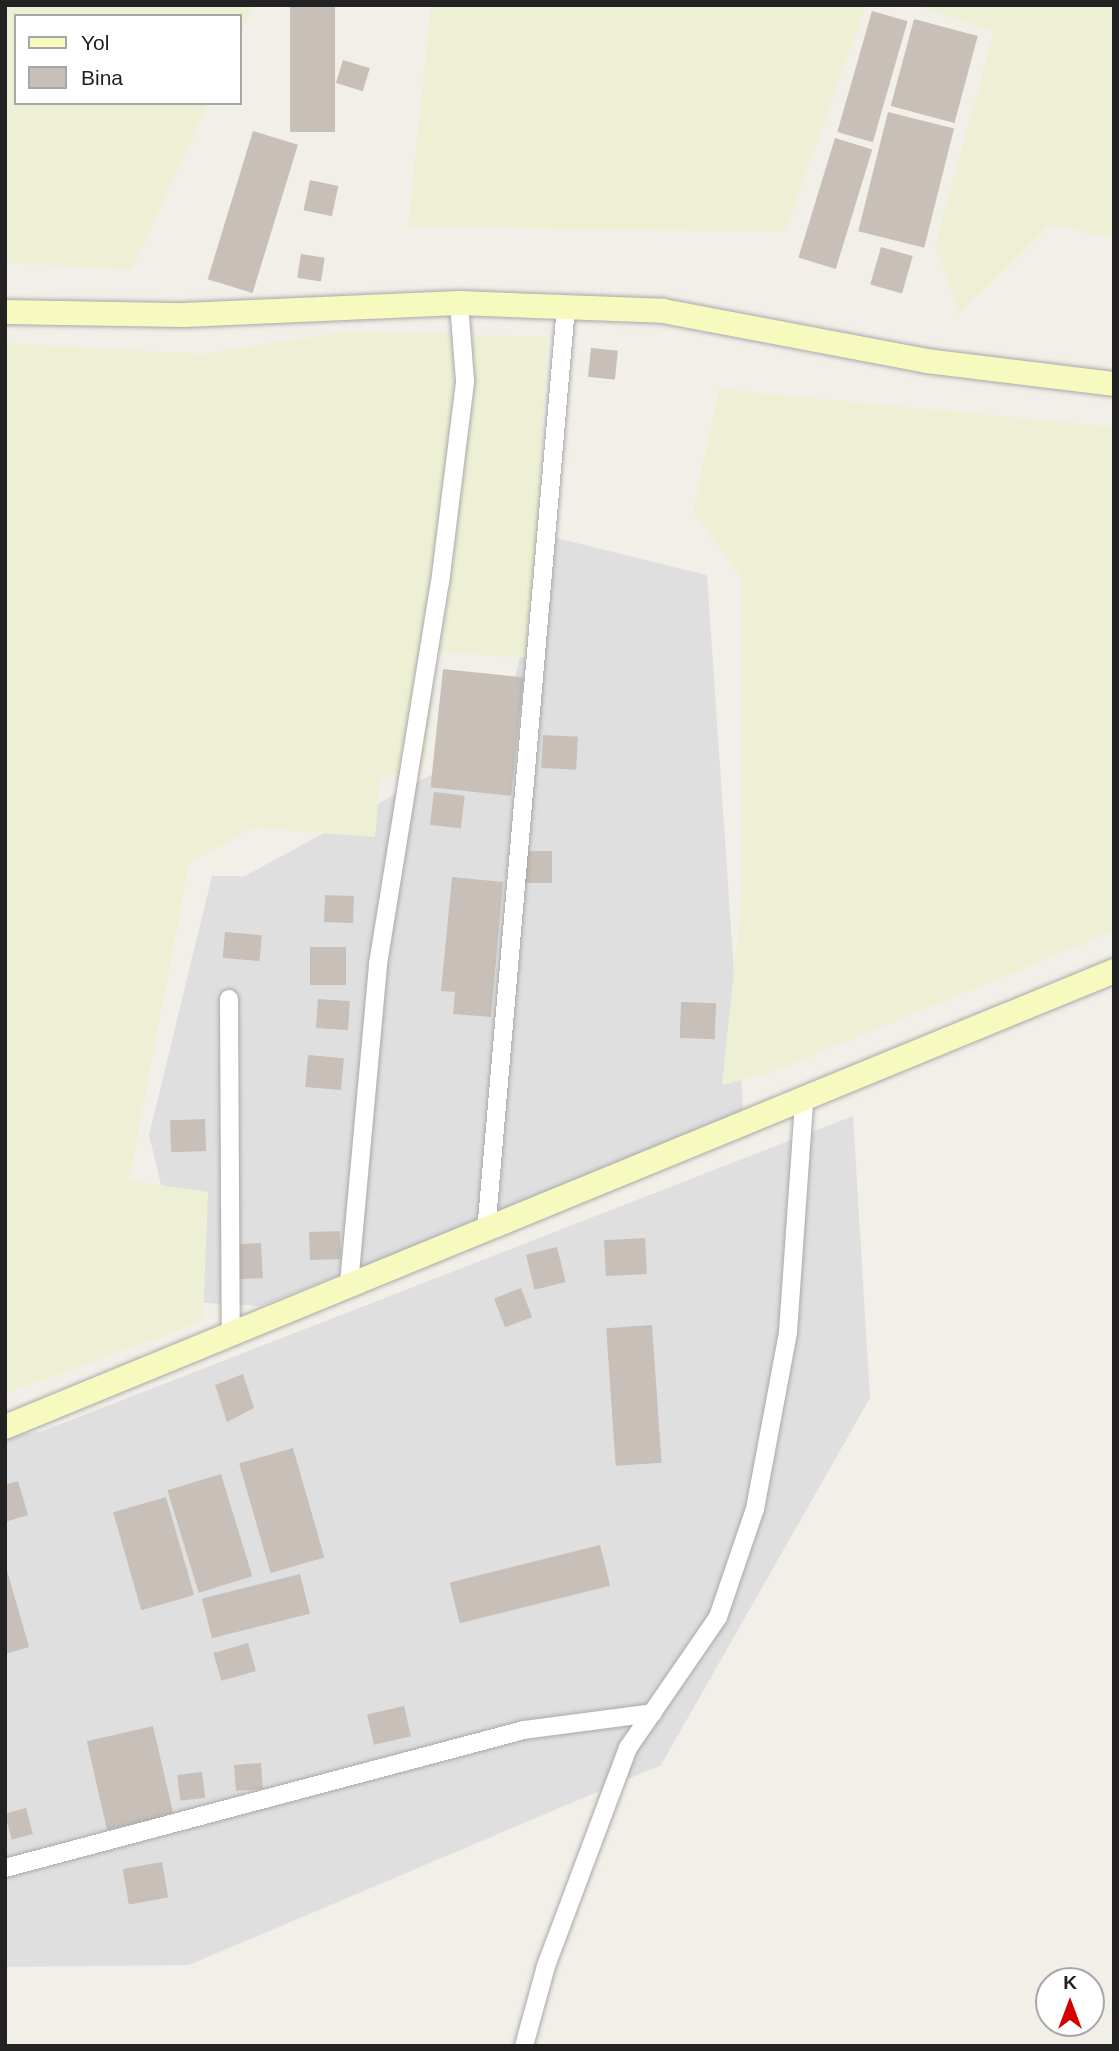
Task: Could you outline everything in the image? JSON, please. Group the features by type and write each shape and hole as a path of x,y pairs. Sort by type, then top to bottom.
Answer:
{"street":[{"path":"349,1284 378,964 440,583 465,381 459,303"},
{"path":"5,312 184,315 459,303 663,311 927,361 1114,384"},
{"path":"486,1232 566,306"},
{"path":"5,1427 231,1331 486,1232 1114,971"},
{"path":"229,999 231,1331"},
{"path":"524,2046 546,1966 628,1748 718,1617 755,1509 788,1332 804,1101"},
{"path":"5,1868 524,1730 653,1713"}],"shaded area":[{"path":"548,536 707,575 744,1119 260,1306 189,1302 149,1135 212,876 245,876 501,737"},
{"path":"853,1116 870,1398 661,1765 189,1965 5,1967 5,1436 40,1432"}],"green space":[{"path":"5,5 253,5 242,30 242,14 14,14 14,105 207,105 132,270 5,263"},
{"path":"431,5 866,5 785,232 408,227"},
{"path":"916,5 1114,5 1114,238 1049,225 959,314 935,246 994,31"},
{"path":"349,331 547,337 530,658 436,652 426,765 380,779 375,837 253,828 189,863 129,1181 208,1192 203,1321 5,1394 5,343 201,354"},
{"path":"719,389 1114,427 1114,931 775,1071 722,1085 741,904 741,577 693,512"}],"building":[{"path":"290,5 335,5 335,132 290,132"},
{"path":"872,11 908,21 873,142 837,132"},
{"path":"914,19 978,36 954,123 891,106"},
{"path":"343,60 370,68 363,91 336,83"},
{"path":"888,112 954,128 924,248 858,231"},
{"path":"253,131 298,145 253,293 208,279"},
{"path":"835,138 872,149 836,269 798,258"},
{"path":"310,180 338,186 332,216 304,210"},
{"path":"881,247 913,256 902,294 870,284"},
{"path":"301,254 325,258 321,281 297,278"},
{"path":"591,348 618,351 615,380 588,377"},
{"path":"443,669 524,677 511,796 431,787"},
{"path":"543,735 578,737 576,770 541,768"},
{"path":"434,792 465,796 461,829 430,825"},
{"path":"525,851 552,851 552,883 525,883"},
{"path":"452,877 503,882 491,1017 453,1014 455,992 441,991"},
{"path":"325,895 354,896 353,923 324,922"},
{"path":"225,932 262,935 260,961 223,958"},
{"path":"310,947 346,947 346,985 310,985"},
{"path":"318,999 350,1001 348,1030 316,1028"},
{"path":"681,1002 716,1003 715,1039 680,1038"},
{"path":"308,1055 344,1058 341,1090 305,1087"},
{"path":"205,1119 206,1151 171,1152 170,1120"},
{"path":"340,1231 341,1259 310,1260 309,1232"},
{"path":"645,1238 647,1274 606,1276 604,1240"},
{"path":"261,1243 263,1278 233,1280 231,1245"},
{"path":"557,1247 566,1282 535,1290 526,1255"},
{"path":"521,1288 532,1317 505,1327 494,1298"},
{"path":"652,1325 662,1463 616,1466 606,1328"},
{"path":"243,1374 254,1408 227,1422 215,1385"},
{"path":"293,1448 324,1558 271,1573 239,1463"},
{"path":"221,1474 252,1576 199,1593 167,1490"},
{"path":"18,1481 28,1515 5,1522 5,1485"},
{"path":"166,1497 194,1595 141,1610 113,1512"},
{"path":"600,1545 610,1586 460,1623 450,1582"},
{"path":"5,1568 29,1647 5,1654"},
{"path":"300,1574 310,1614 212,1638 202,1598"},
{"path":"248,1643 256,1671 221,1681 213,1653"},
{"path":"404,1706 411,1736 374,1745 367,1715"},
{"path":"153,1726 173,1815 107,1830 87,1741"},
{"path":"261,1763 263,1789 236,1791 234,1765"},
{"path":"202,1772 205,1798 180,1801 177,1775"},
{"path":"26,1808 33,1834 12,1840 5,1814"},
{"path":"162,1862 168,1897 129,1904 123,1869"}]}
